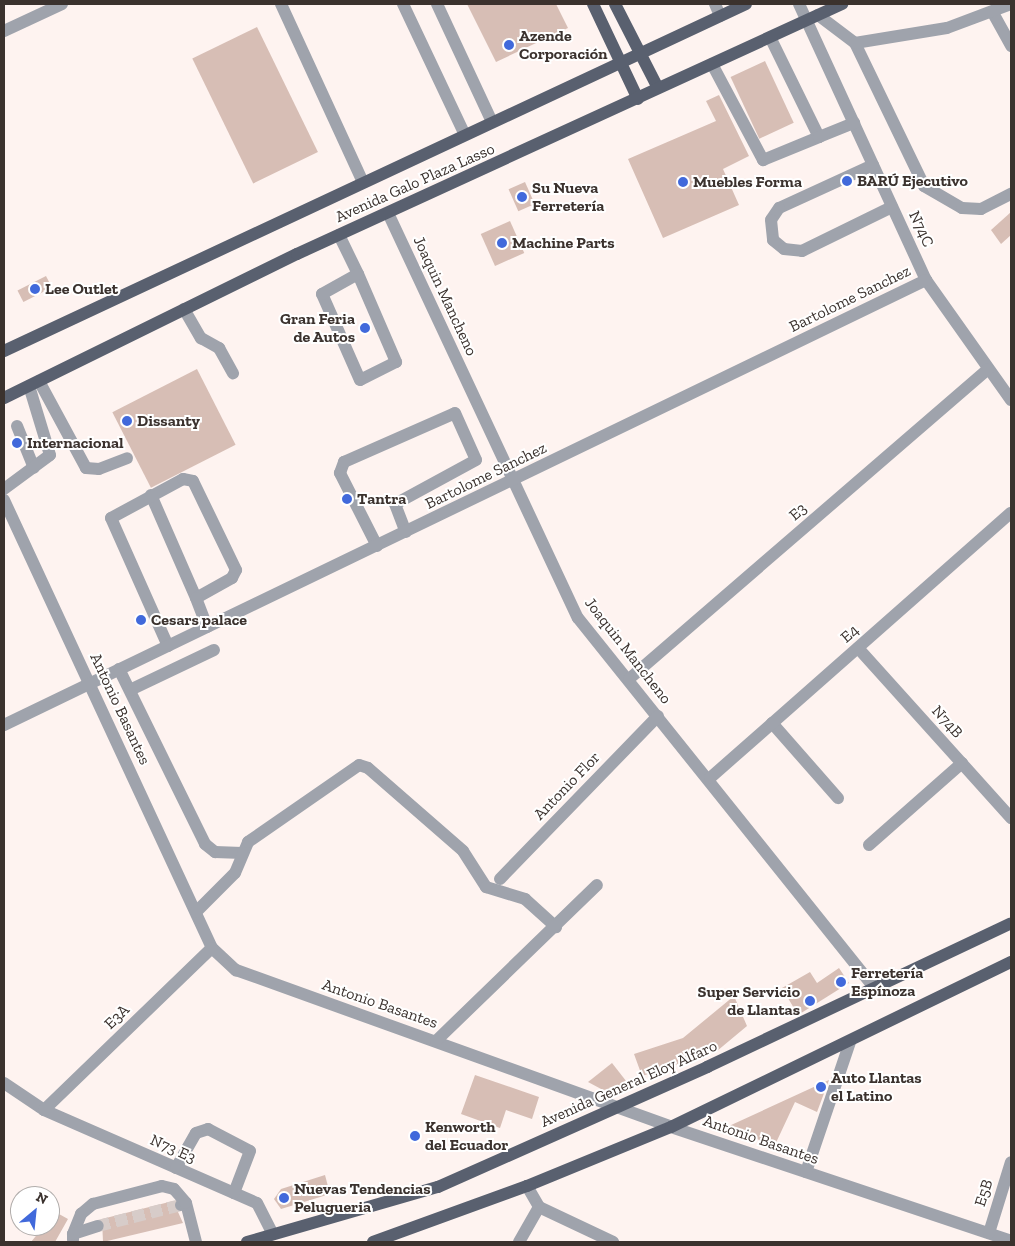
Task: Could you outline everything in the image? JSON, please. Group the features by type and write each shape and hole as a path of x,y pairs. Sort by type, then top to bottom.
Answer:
{"main road":[{"path":"593,4 638,99"},
{"path":"615,4 658,88"},
{"name":"Avenida Galo Plaza Lasso","path":"4,352 362,180 639,53 718,10 746,4"},
{"name":"Avenida Galo Plaza Lasso","path":"4,398 339,235 842,4"},
{"name":"Avenida General Eloy Alfaro","path":"246,1242 438,1187 707,1067 872,985 1011,923"},
{"path":"373,1242 527,1186 671,1126 850,1042 1011,962"}],"street":[{"path":"4,31 62,4"},
{"path":"281,4 362,180"},
{"path":"403,4 464,133"},
{"path":"437,4 491,120"},
{"name":"N74C","path":"799,4 812,18 854,123 926,280 1011,400"},
{"path":"855,44 947,28 993,13 1011,4"},
{"path":"993,13 1011,46"},
{"path":"812,18 855,44 924,186 962,208 981,209 1011,194"},
{"path":"770,37 819,137"},
{"path":"712,64 763,160 854,123"},
{"path":"873,165 779,208 771,220 773,240 784,249 802,251 892,206"},
{"name":"Joaquin Mancheno","path":"388,213 578,618 710,778 872,985"},
{"path":"339,235 358,274 396,362 360,380 322,294 358,274"},
{"name":"Bartolome Sanchez","path":"4,725 513,481 926,280"},
{"path":"184,310 201,338 219,348 233,373"},
{"name":"E3","path":"629,679 988,369"},
{"path":"34,383 86,468 99,469 127,458"},
{"path":"4,498 34,468 47,460 50,448 34,383"},
{"path":"378,546 340,473 344,462 455,413 476,460 395,504 406,532"},
{"path":"17,426 34,468"},
{"path":"168,646 111,524 114,513 183,478 193,481 236,570 232,578 196,598"},
{"path":"150,495 207,627"},
{"name":"Antonio Basantes","path":"4,498 212,948 236,970 619,1105 671,1126 1011,1241"},
{"name":"E4","path":"710,778 1011,513"},
{"name":"N74B","path":"858,648 1011,818"},
{"path":"130,690 214,650"},
{"path":"119,669 205,844 215,852 242,853"},
{"name":"Antonio Flor","path":"500,879 658,716"},
{"path":"772,724 838,798"},
{"path":"869,844 962,763"},
{"path":"196,912 235,874 248,842 359,765 368,768 463,851 486,887 525,899 556,927"},
{"path":"436,1041 556,927 597,885"},
{"name":"E3A","path":"44,1110 212,948"},
{"path":"806,1172 850,1042"},
{"name":"N73 E3","path":"4,1084 44,1110 257,1203 273,1234"},
{"path":"176,1168 196,1133 208,1129 250,1151 234,1193"},
{"name":"E5B","path":"989,1233 1011,1162"},
{"path":"73,1238 81,1214 93,1204 162,1186 174,1189 183,1204 196,1242"},
{"path":"527,1186 539,1206 613,1242"},
{"path":"519,1242 539,1206"},
{"path":"73,1238 98,1226"}],"building":[{"name":"Azende Corporación","path":"467,4 556,4 568,28 496,62"},
{"path":"257,27 318,152 253,183 192,59"},
{"path":"765,61 794,123 759,139 731,77"},
{"name":"Muebles Forma","path":"719,95 749,156 723,169 739,205 663,238 628,159 716,121 706,101"},
{"name":"Su Nueva Ferretería","path":"525,182 535,204 518,211 509,189"},
{"path":"1011,212 1011,235 1001,244 991,230"},
{"name":"Machine Parts","path":"510,221 524,253 495,266 481,234"},
{"name":"Lee Outlet","path":"46,276 52,288 23,302 17,291"},
{"path":"197,369 236,445 151,488 112,412"},
{"path":"839,968 849,983 798,1015 782,988 810,972 817,983"},
{"path":"734,996 747,1026 717,1051 642,1076 634,1054 683,1038"},
{"path":"612,1063 630,1086 603,1090 588,1082"},
{"path":"475,1075 539,1097 532,1119 506,1110 500,1128 461,1114"},
{"path":"829,1080 817,1112 795,1102 774,1147 729,1126"},
{"path":"325,1175 330,1194 281,1209 274,1199 281,1189"},
{"path":"173,1201 183,1223 103,1242 102,1219"},
{"path":"60,1215 68,1219 60,1233"},
{"path":"36,1236 58,1236 55,1242 31,1242"}],"tunnel":[{"path":"98,1226 181,1205"}],"place":[{"name":"Azende Corporación","path":"509,45"},
{"name":"BARÚ Ejecutivo","path":"847,181"},
{"name":"Muebles Forma","path":"683,182"},
{"name":"Su Nueva Ferretería","path":"522,197"},
{"name":"Machine Parts","path":"502,243"},
{"name":"Lee Outlet","path":"35,289"},
{"name":"Gran Feria de Autos","path":"365,328"},
{"name":"Dissanty","path":"127,421"},
{"name":"Internacional","path":"17,443"},
{"name":"Tantra","path":"347,499"},
{"name":"Cesars palace","path":"141,620"},
{"name":"Ferretería Espínoza","path":"841,982"},
{"name":"Super Servicio de Llantas","path":"810,1001"},
{"name":"Auto Llantas el Latino","path":"821,1087"},
{"name":"Kenworth del Ecuador","path":"415,1136"},
{"name":"Nuevas Tendencias Pelugueria","path":"284,1198"}]}
